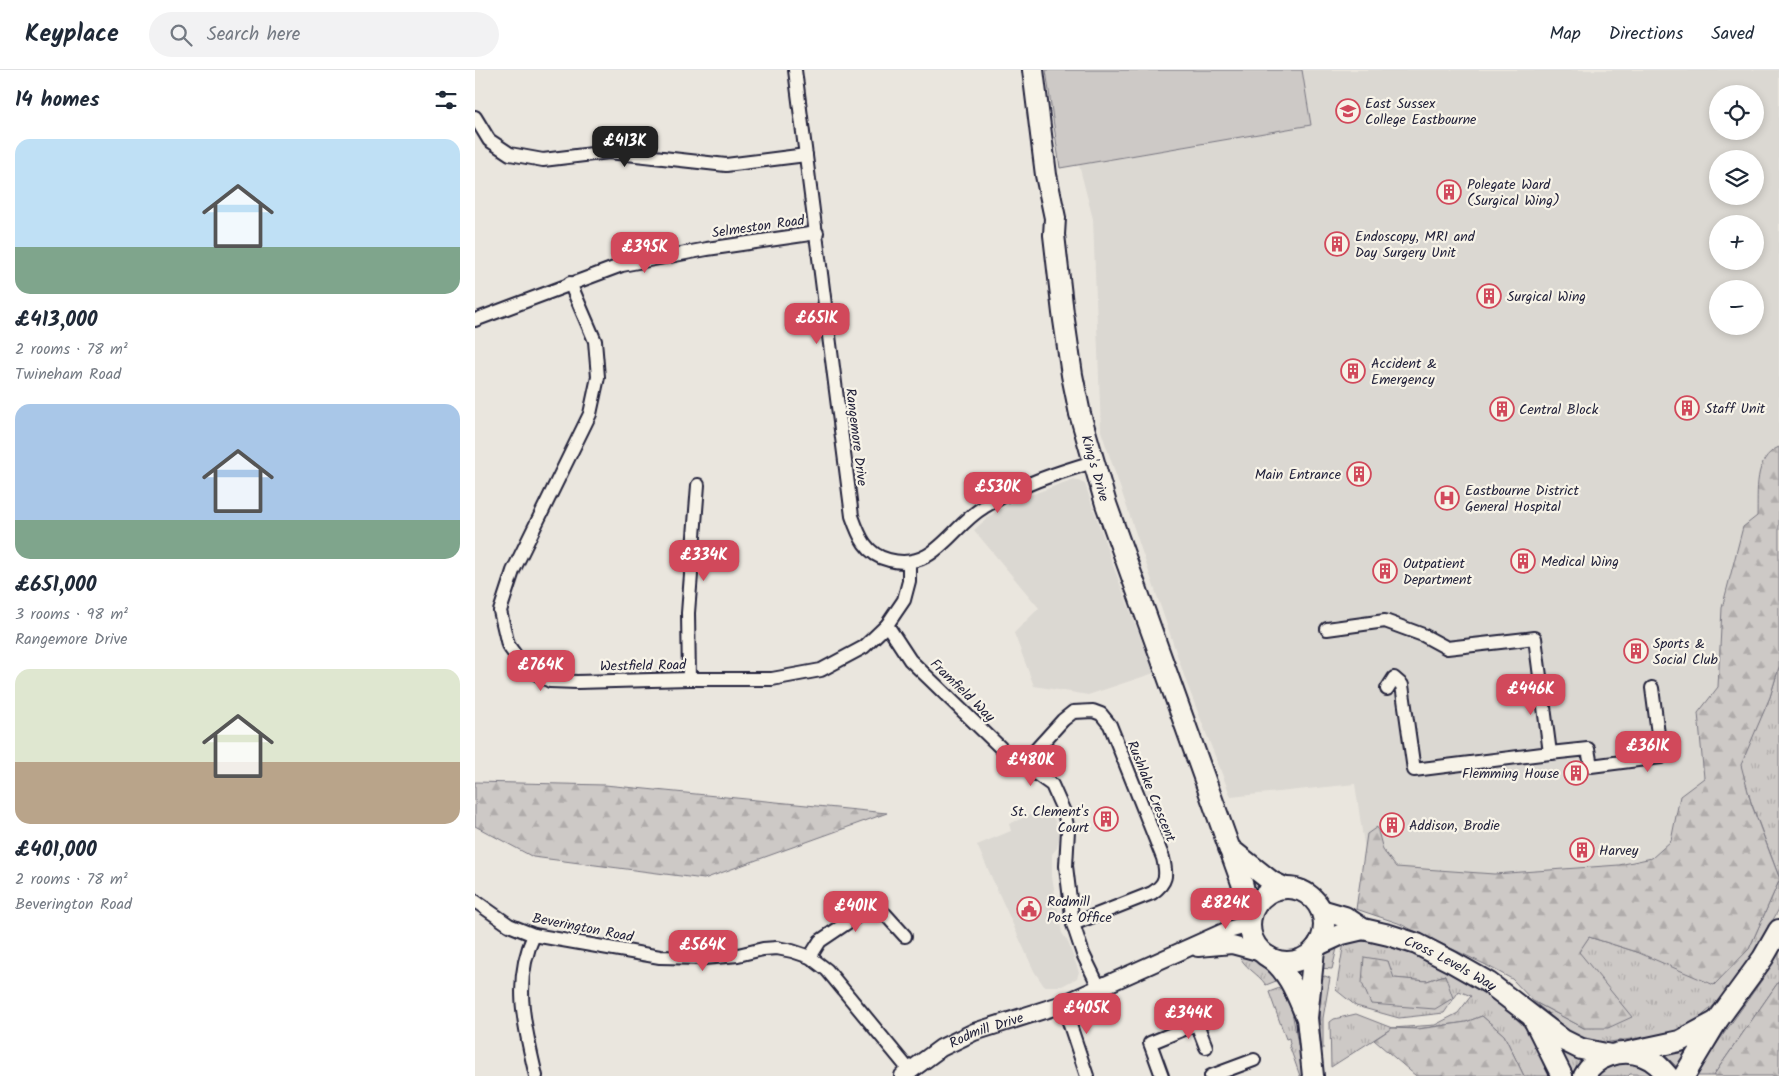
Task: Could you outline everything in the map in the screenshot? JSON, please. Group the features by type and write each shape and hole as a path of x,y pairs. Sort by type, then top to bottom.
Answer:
{"main road":[{"name":"King's Drive","path":"1033,70 1046,175 1055,218 1054,235 1072,375 1093,462 1114,528 1229,848 1251,920"},
{"path":"1229,848 1272,882 1285,888"},
{"path":"1266,955 1288,962 1309,955 1316,948 1323,935 1324,922 1321,910 1313,899 1305,893 1297,889 1285,888 1272,891 1261,899 1253,910 1251,920 1255,943 1266,955 1276,962 1291,982 1307,1018"},
{"name":"Cross Levels Way","path":"1321,910 1345,917 1363,928 1417,944 1452,962 1489,983 1563,1040 1581,1050 1643,1056 1658,1064 1667,1076"},
{"path":"1316,948 1342,934 1363,928"},
{"name":"Cross Levels Way","path":"1684,1076 1717,1021 1763,958 1779,930"},
{"path":"1313,1076 1307,1018 1316,948"},
{"name":"Cross Levels Way","path":"1531,1014 1562,1076"},
{"name":"Cross Levels Way","path":"1584,1076 1598,1061 1619,1054 1680,1041 1717,1021"}],"street":[{"name":"Rangemore Drive","path":"795,70 852,516 861,540 874,554 890,561 909,562 921,560 931,554 977,510 1007,493 1041,478 1093,462"},
{"path":"475,117 489,140 510,154 543,160 609,152 726,165 806,155"},
{"name":"Selmeston Road","path":"475,320 622,265 707,248 817,233"},
{"name":"Westfield Road","path":"570,283 595,341 597,377 590,414 513,570 500,611 507,644 524,667 550,681 772,679 821,670 864,647 887,625 903,600 909,581 909,562"},
{"path":"689,679 688,613 698,485"},
{"path":"1327,629 1385,621 1423,635 1447,648 1535,638 1550,753"},
{"name":"Framfield Way","path":"887,625 910,660 1004,751 1052,785 1064,812 1068,830 1066,878 1073,924 1083,954 1099,987"},
{"path":"1387,690 1394,678 1402,685 1415,770 1588,749 1591,766 1661,757 1652,688"},
{"name":"Rushlake Crescent","path":"1023,764 1063,720 1073,712 1093,711 1101,714 1110,725 1163,858 1166,872 1160,888 1152,893 1073,924"},
{"name":"Beverington Road","path":"475,901 509,925 534,935 660,957 704,958 738,955 777,948 810,957 827,970 907,1073"},
{"path":"810,957 820,941 860,914 885,914 905,936"},
{"name":"Rodmill Drive","path":"907,1073 941,1048 974,1032 1063,1004 1251,920"},
{"path":"534,935 521,979 521,994 527,1040 536,1076"},
{"name":"Rodmill Drive","path":"1186,949 1232,945 1266,955"},
{"path":"1063,1004 1087,1076"},
{"path":"1162,1076 1146,1044 1211,1018"},
{"path":"1197,1024 1206,1047"},
{"path":"1211,1076 1254,1060"}],"shaded area":[{"name":"Eastbourne District General Hospital","path":"1302,70 1779,70 1779,469 1703,864 1386,885 1367,865 1355,784 1231,797 1187,684 1101,431 1093,219 1079,165 1311,125"},
{"path":"1074,479 1085,484 1114,568 1154,673 1088,695 1034,686 1014,633 1039,608 974,530 992,514 1017,500"},
{"path":"1039,811 1051,812 1060,834 1057,848 1052,854 1052,877 1062,933 1068,942 1079,972 1077,978 1062,986 1044,986 1034,971 977,845 1011,831 1009,824"}],"green space":[{"path":"1046,70 1302,70 1311,125 1060,168"},
{"path":"1779,447 1779,667 1770,697 1741,765 1751,803 1779,881 1749,949 1714,985 1637,952 1589,937 1579,952 1632,1017 1608,1028 1584,1028 1533,1001 1512,979 1484,964 1398,923 1356,909 1367,834 1377,827 1383,850 1396,867 1494,874 1619,865 1652,858 1671,841 1680,796 1704,778 1698,713 1718,687 1722,608 1743,527 1757,516 1761,467 1771,452"},
{"path":"1779,667 1779,877 1751,802 1740,765 1770,697"},
{"path":"475,782 605,785 887,813 704,879 533,857 475,826"},
{"path":"1779,881 1779,909 1752,958 1737,980 1696,1021 1667,1034 1602,1043 1573,1034 1533,1001 1584,1028 1631,1017 1578,952 1589,937 1637,952 1749,949"},
{"path":"1379,941 1438,962 1482,990 1507,1009 1532,1035 1553,1076 1524,1076 1504,1035 1482,1016 1466,1022 1418,1029 1392,1028 1435,1025 1458,1013 1471,996 1459,991 1444,1013 1399,1018 1356,1006 1336,990 1344,942","holes":["1388,961 1393,978 1427,981 1445,975 1371,1004"]},
{"path":"1338,944 1332,969 1319,968 1325,953"},
{"path":"1779,950 1779,981 1713,1076 1694,1076 1764,977"},
{"path":"1238,952 1261,962 1281,979 1266,985 1246,966"},
{"path":"1364,957 1388,961 1394,978 1427,981 1445,975 1453,998 1435,1009 1371,1004 1362,983"},
{"path":"1325,976 1330,978 1323,1018 1323,1049 1321,1049 1318,978"},
{"path":"1779,981 1779,1076 1713,1076"},
{"path":"1285,986 1289,996 1304,1076 1300,1076 1289,1045 1289,1038 1286,1039 1269,992"},
{"path":"1356,1014 1392,1028 1331,1067 1330,1022 1334,1019"},
{"path":"1482,1016 1504,1035 1524,1076 1416,1076 1374,1040 1392,1028 1418,1029 1466,1022"},
{"path":"1703,1033 1679,1069 1662,1052"},
{"path":"1550,1038 1587,1056 1573,1075"},
{"path":"1632,1059 1661,1076 1630,1074 1628,1076 1594,1076 1602,1067"}],"place":[{"name":"East Sussex College Eastbourne","path":"1348,111"},
{"name":"Polegate Ward (Surgical Wing)","path":"1449,192"},
{"name":"Endoscopy, MRI and Day Surgery Unit","path":"1337,244"},
{"name":"Surgical Wing","path":"1489,296"},
{"name":"Accident & Emergency","path":"1353,371"},
{"name":"Staff Unit","path":"1687,408"},
{"name":"Central Block","path":"1502,409"},
{"name":"Main Entrance","path":"1359,474"},
{"name":"Eastbourne District General Hospital","path":"1447,498"},
{"name":"Medical Wing","path":"1523,561"},
{"name":"Outpatient Department","path":"1385,571"},
{"name":"Sports & Social Club","path":"1636,651"},
{"name":"Flemming House","path":"1576,773"},
{"name":"St. Clement's Court","path":"1106,819"},
{"name":"Addison, Brodie","path":"1392,825"},
{"name":"Harvey","path":"1582,850"},
{"name":"Rodmill Post Office","path":"1029,909"}]}
